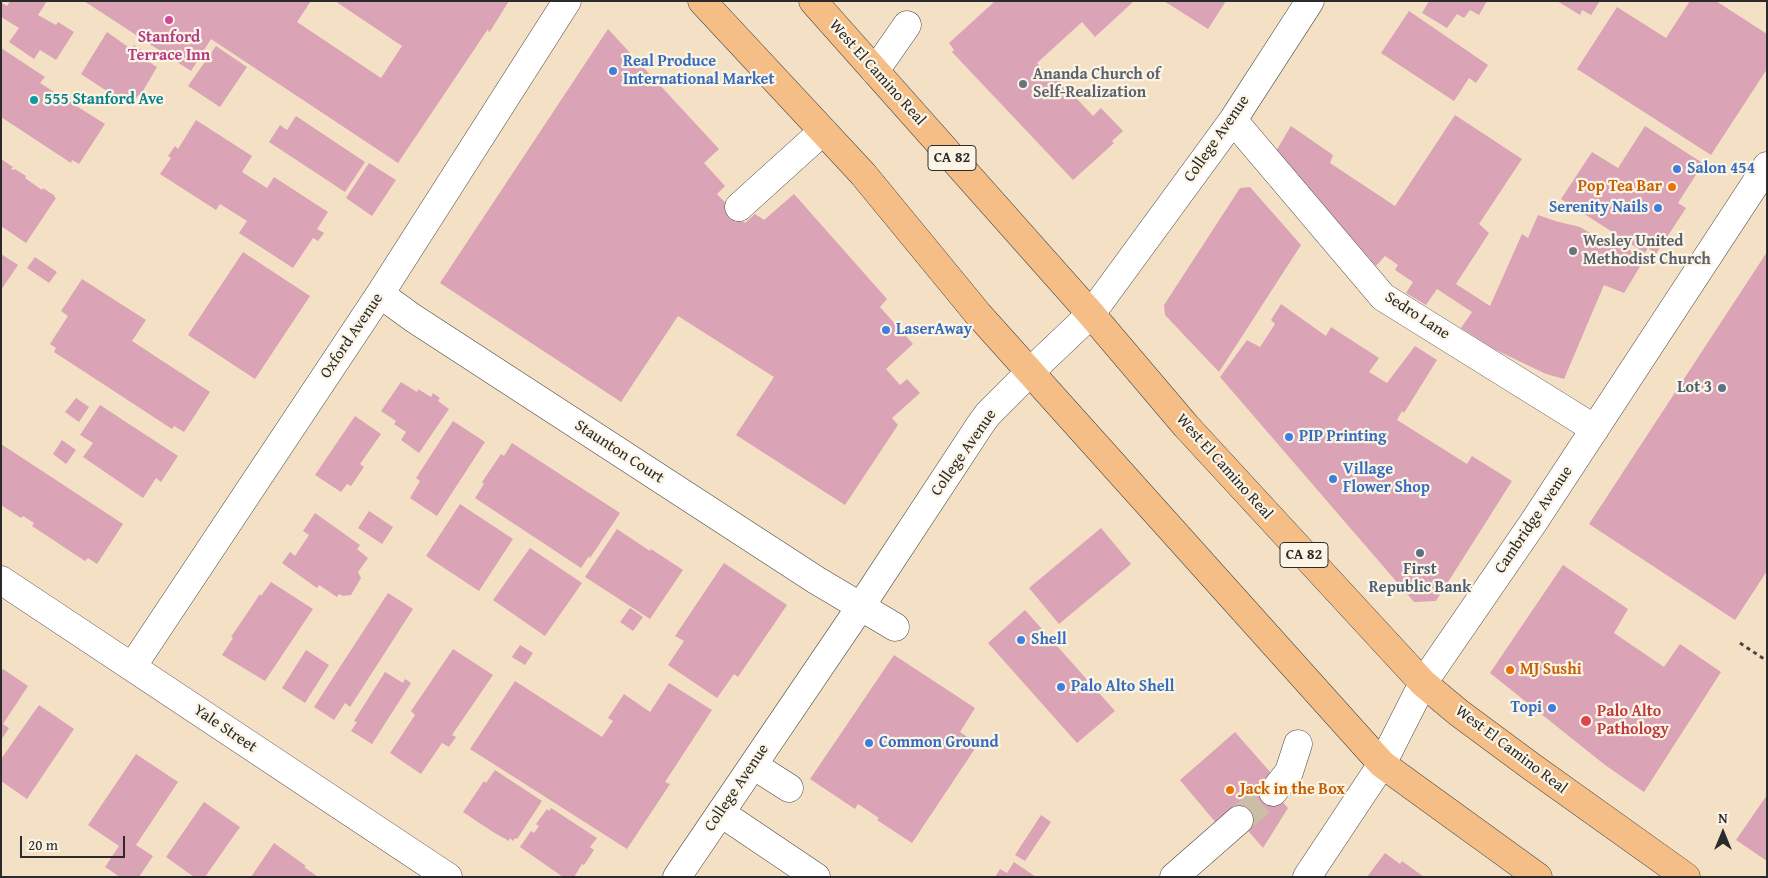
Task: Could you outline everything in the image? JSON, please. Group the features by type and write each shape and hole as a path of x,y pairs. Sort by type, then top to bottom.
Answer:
{"main road":[{"path":"702,1 863,174 978,314 1382,764 1538,877"},
{"name":"West El Camino Real","path":"813,1 1091,314 1192,433 1423,683 1459,713 1532,767 1686,877"}],"street":[{"name":"Oxford Avenue","path":"132,667 380,294 567,1"},
{"name":"College Avenue","path":"678,877 980,425 988,414 1031,371 1091,314 1233,120 1310,1"},
{"path":"875,71 907,25"},
{"name":"Sedro Lane","path":"1233,120 1383,297 1595,429"},
{"path":"739,207 823,131"},
{"name":"Cambridge Avenue","path":"1307,877 1382,764 1423,683 1533,523 1767,166"},
{"name":"Staunton Court","path":"380,294 421,323 816,580 895,627"},
{"name":"Yale Street","path":"1,580 448,877"},
{"path":"1273,792 1289,772 1298,744"},
{"path":"753,765 788,788"},
{"path":"721,812 816,877"},
{"path":"1174,877 1238,820"}],"path":[{"path":"1740,643 1767,660"}],"building":[{"path":"10,1 47,1 38,15 56,25 58,22 74,32 56,60 40,50 34,59 9,42 19,28 1,17 2,3 7,6"},
{"path":"84,1 311,1 297,22 381,78 402,46 335,1 509,1 489,33 488,29 398,163 211,39 191,71"},
{"name":"Ananda Church of Self-Realization","path":"995,1 1134,1 1095,37 1082,22 1037,63 1048,75 1051,71 1093,116 1101,108 1123,131 1112,141 1114,143 1073,180 952,52 954,50 949,43"},
{"path":"1164,1 1226,1 1208,29"},
{"path":"1429,1 1487,1 1479,15 1470,10 1464,18 1457,14 1447,28 1422,13"},
{"path":"1557,1 1600,1 1591,15 1582,10 1580,15"},
{"path":"1690,1 1716,1 1767,34 1767,69 1711,155 1577,69 1617,7 1666,38"},
{"path":"1409,11 1488,65 1476,83 1469,78 1454,101 1381,53"},
{"path":"608,29 719,149 704,163 725,186 717,194 745,223 755,214 764,220 794,194 887,299 880,307 913,344 886,369 900,385 907,379 920,393 892,418 898,425 845,505 736,435 774,377 678,316 621,402 440,283"},
{"path":"107,32 131,49 134,45 144,52 141,57 157,67 140,96 138,95 131,107 81,74"},
{"path":"216,46 247,67 220,107 188,86"},
{"name":"555 Stanford Ave","path":"1,48 45,77 40,83 105,124 79,164 72,160 71,163 1,117"},
{"name":"Wesley United Methodist Church","path":"1455,115 1522,159 1479,224 1489,233 1456,284 1490,306 1522,234 1528,238 1538,215 1580,227 1612,246 1617,241 1644,260 1624,293 1604,285 1564,379 1546,374 1494,349 1461,328 1472,312 1437,289 1426,305 1406,293 1413,282 1395,270 1398,265 1385,256 1376,266 1276,151 1291,126 1333,155 1330,163 1395,206"},
{"path":"296,116 365,162 345,192 269,142 280,125 287,130"},
{"path":"196,120 252,156 242,172 267,188 274,177 328,212 317,229 324,233 318,241 313,238 293,268 239,233 247,221 220,204 216,210 160,174 171,158 168,156 175,146 178,149"},
{"path":"1645,126 1712,169 1707,176 1699,170 1678,203 1686,208 1656,254 1648,248 1645,253 1561,199 1592,152 1618,168"},
{"path":"1,159 13,167 11,169 15,169 26,176 25,178 56,198 26,243 1,226"},
{"path":"369,163 396,180 372,216 346,198"},
{"path":"1250,187 1301,245 1219,372 1165,315 1164,305 1240,188"},
{"path":"243,252 310,296 255,379 188,335"},
{"name":"Lot 3","path":"1767,252 1767,571 1735,620 1589,524"},
{"path":"1,254 18,265 1,290"},
{"path":"35,257 57,272 49,283 27,268"},
{"path":"82,279 146,320 132,341 210,392 184,432 174,426 172,429 54,352 56,348 50,344 68,316 61,311"},
{"path":"1281,304 1326,336 1331,327 1379,358 1369,372 1387,383 1415,346 1437,360 1404,413 1402,411 1397,420 1467,464 1472,456 1512,481 1436,601 1414,602 1220,377 1247,340 1260,347 1275,324 1271,320"},
{"path":"401,382 417,392 418,389 431,397 433,393 440,398 438,401 449,409 419,453 401,440 406,432 394,424 396,421 381,411"},
{"path":"76,398 89,407 79,422 65,412"},
{"path":"100,405 178,456 161,482 156,478 143,498 83,457 93,443 80,435"},
{"path":"355,416 381,434 360,464 364,467 351,486 347,484 341,492 315,475"},
{"path":"453,421 485,442 437,516 410,498 420,481 416,478"},
{"path":"62,440 76,450 66,464 53,454"},
{"path":"512,443 620,513 590,558 589,556 581,568 475,498 484,484 482,482 501,454 504,456"},
{"path":"1,444 123,524 97,564 88,558 85,561 32,526 34,523 23,516 21,518 1,505"},
{"path":"460,504 513,539 479,591 426,556"},
{"path":"369,511 393,527 382,544 358,528"},
{"path":"315,513 360,545 357,549 368,558 358,572 361,578 351,595 343,596 339,594 337,597 319,585 317,588 282,563 290,552 295,556 309,535 303,531"},
{"path":"1101,528 1131,564 1059,624 1029,588"},
{"path":"617,529 683,570 650,619 585,577"},
{"path":"530,548 582,583 545,636 493,600"},
{"path":"724,563 787,605 738,677 734,674 717,698 668,665 684,641 675,636"},
{"path":"1563,565 1628,609 1614,633 1664,667 1680,644 1721,672 1644,792 1605,765 1490,673"},
{"path":"271,582 313,609 265,681 222,655 233,638 231,637 260,594 261,596"},
{"path":"388,593 413,609 350,707 345,703 334,720 314,707"},
{"path":"630,608 643,617 633,631 620,622"},
{"path":"1025,610 1115,711 1077,743 988,643"},
{"path":"520,645 533,653 525,665 512,657"},
{"path":"453,649 493,675 452,735 456,737 449,747 442,743 421,774 390,753 415,715 411,711"},
{"path":"306,650 329,665 305,703 282,688"},
{"path":"894,655 975,708 960,732 978,744 912,843 877,820 879,818 858,804 855,809 810,779"},
{"path":"3,669 28,686 3,724 9,728 1,740 1,672"},
{"path":"385,672 403,683 405,679 411,683 372,744 351,731 357,722 354,721"},
{"path":"515,681 602,737 613,721 608,718 624,694 650,712 669,683 712,710 665,782 670,784 627,849 470,749"},
{"path":"39,705 74,729 27,799 1,781 1,759"},
{"name":"Jack in the Box","path":"1235,732 1278,781 1270,788 1288,808 1263,848 1236,817 1221,829 1180,780"},
{"path":"136,754 178,782 136,845 153,856 139,877 120,877 105,867 119,846 88,825"},
{"path":"495,770 542,801 517,839 515,838 513,841 510,838 509,841 493,832 463,812 484,781 486,783"},
{"path":"1767,795 1767,861 1736,840"},
{"path":"204,802 240,827 205,877 194,877 166,857"},
{"path":"551,808 597,838 590,847 594,850 574,877 563,877 520,847 531,831 534,833 539,826 536,824 547,809 549,811"},
{"path":"1041,815 1051,822 1025,861 1015,855"},
{"path":"274,843 306,866 304,867 318,877 251,877"},
{"path":"1385,853 1400,864 1402,861 1424,877 1367,877"},
{"path":"1014,862 1036,877 995,877 1000,869 1007,873"}],"tunnel":[{"path":"1239,820 1273,792"}],"place":[{"name":"Stanford Terrace Inn","path":"169,20"},
{"name":"Real Produce International Market","path":"613,71"},
{"name":"Ananda Church of Self-Realization","path":"1023,84"},
{"name":"555 Stanford Ave","path":"34,100"},
{"name":"Salon 454","path":"1677,169"},
{"name":"Pop Tea Bar","path":"1672,187"},
{"name":"Serenity Nails","path":"1658,208"},
{"name":"Wesley United Methodist Church","path":"1573,251"},
{"name":"LaserAway","path":"886,330"},
{"name":"Lot 3","path":"1722,388"},
{"name":"PIP Printing","path":"1289,437"},
{"name":"Village Flower Shop","path":"1333,479"},
{"name":"First Republic Bank","path":"1420,553"},
{"name":"Shell","path":"1021,640"},
{"name":"MJ Sushi","path":"1510,670"},
{"name":"Palo Alto Shell","path":"1061,687"},
{"name":"Topi","path":"1552,708"},
{"name":"Palo Alto Pathology","path":"1586,721"},
{"name":"Common Ground","path":"869,743"},
{"name":"Jack in the Box","path":"1230,790"}]}
